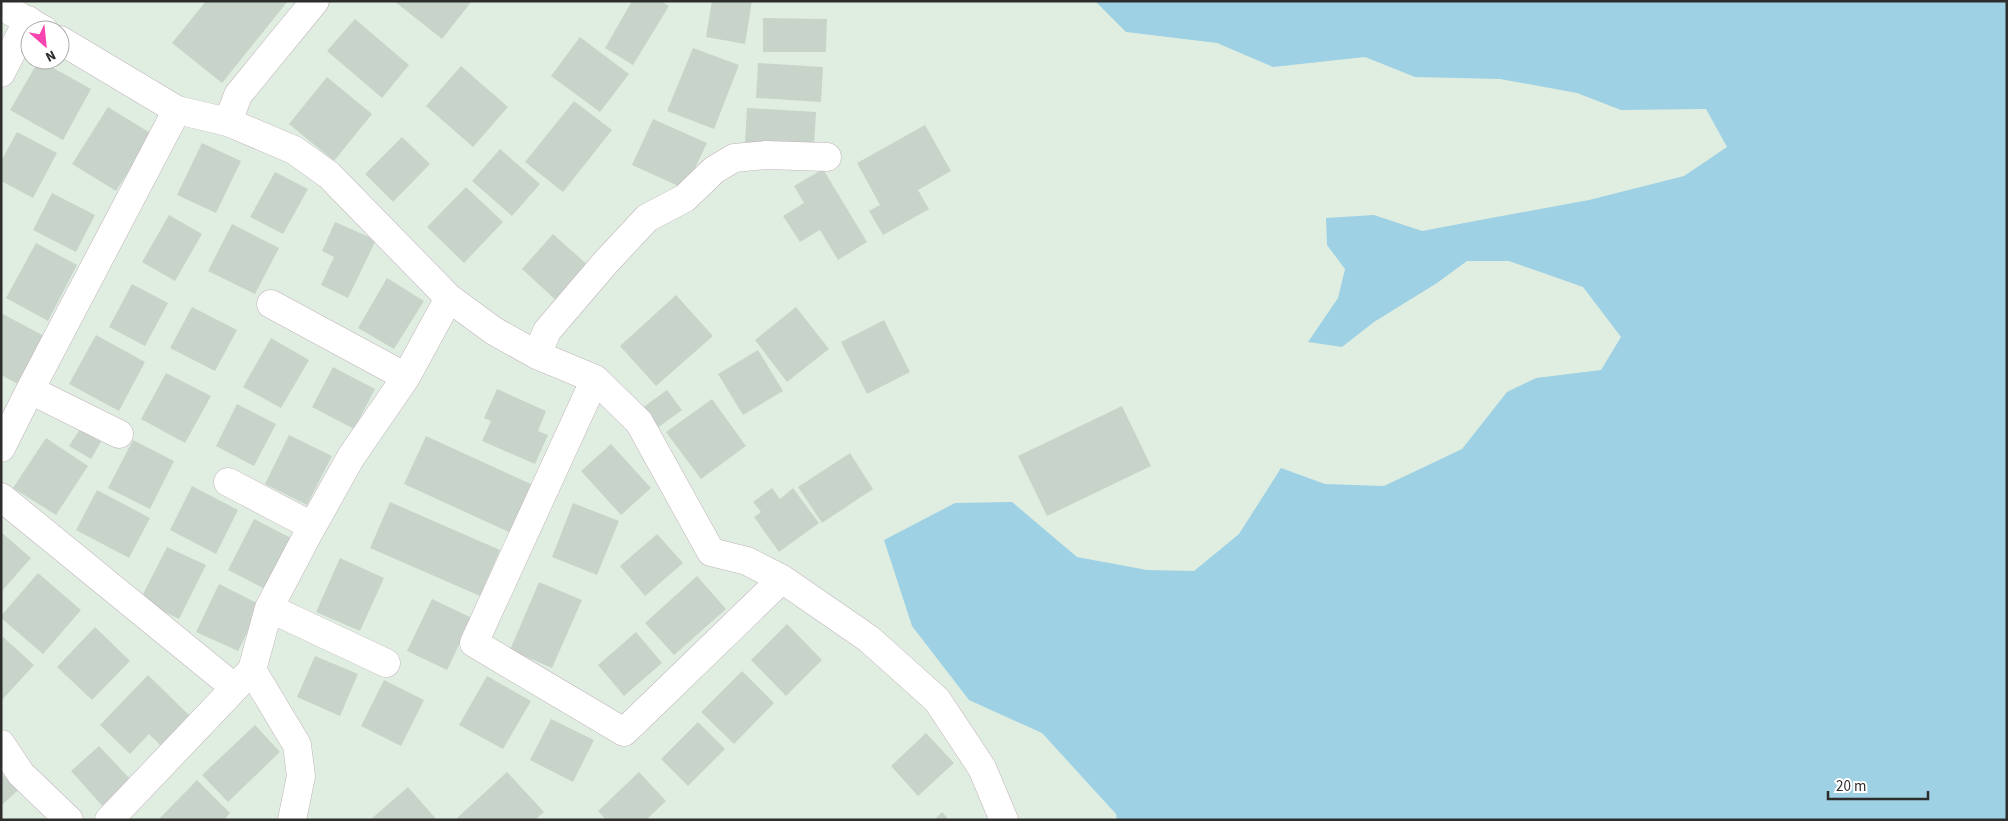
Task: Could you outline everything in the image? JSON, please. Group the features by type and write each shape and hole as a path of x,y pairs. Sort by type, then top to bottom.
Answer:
{"street":[{"path":"228,122 238,95 315,1"},
{"path":"1,6 27,20"},
{"path":"70,46 177,110 228,122 294,150 328,175 448,298 494,331 538,355 595,379 640,422 711,552 747,561 782,579 868,639 937,700 982,768 1004,820"},
{"path":"1,73 20,47"},
{"path":"1,448 177,110"},
{"path":"538,355 547,331 626,240 647,218 685,198 714,170 734,158 827,156"},
{"path":"109,820 243,679 269,608 312,526 351,457 406,377 448,298"},
{"path":"271,304 406,377"},
{"path":"595,379 474,643 624,732 782,579"},
{"path":"30,390 119,434"},
{"path":"228,482 312,526"},
{"path":"1,497 243,679 297,745 301,776 292,820"},
{"path":"269,608 386,663"},
{"path":"1,744 21,774 69,820"}],"shaded area":[{"path":"1095,1 2007,1 2007,820 1117,820 1116,814 1042,733 969,700 912,626 884,540 955,503 1012,502 1077,557 1147,570 1194,571 1239,534 1281,468 1325,484 1384,486 1462,449 1507,392 1536,378 1601,370 1621,337 1583,287 1509,261 1467,261 1437,283 1374,322 1342,347 1308,342 1338,298 1345,269 1327,245 1326,218 1374,215 1422,231 1589,200 1684,176 1727,147 1706,109 1621,110 1577,93 1500,79 1415,77 1365,57 1273,67 1217,43 1126,32"}],"building":[{"path":"206,1 288,1 222,83 172,43"},
{"path":"394,1 472,1 442,39"},
{"path":"632,1 661,1 669,6 633,65 605,48"},
{"path":"712,1 752,1 745,44 706,37"},
{"path":"763,18 827,19 826,52 763,52"},
{"path":"355,19 409,65 382,98 327,51"},
{"path":"580,37 629,74 600,112 551,76"},
{"path":"693,48 739,65 714,129 667,111"},
{"path":"758,63 823,67 821,102 756,98"},
{"path":"461,66 508,107 473,147 426,106"},
{"path":"33,70 57,70 91,89 63,140 10,110"},
{"path":"327,77 372,114 334,161 289,124"},
{"path":"574,101 612,130 563,192 525,162"},
{"path":"108,107 152,134 116,191 72,164"},
{"path":"747,108 816,112 814,146 745,142"},
{"path":"653,119 707,143 685,189 632,165"},
{"path":"925,125 951,171 918,190 929,209 883,235 869,211 880,205 857,163"},
{"path":"17,132 57,153 33,198 1,181 1,161"},
{"path":"402,137 430,164 393,202 365,174"},
{"path":"202,143 241,161 216,213 177,195"},
{"path":"500,149 540,184 512,216 472,181"},
{"path":"823,169 867,242 838,260 820,230 800,242 783,216 804,203 794,186"},
{"path":"275,172 308,189 283,234 250,217"},
{"path":"466,187 503,222 464,263 427,227"},
{"path":"52,193 95,215 76,252 33,230"},
{"path":"169,215 202,234 175,281 142,262"},
{"path":"335,222 376,240 348,298 321,285 334,257 322,251"},
{"path":"232,224 279,248 255,294 208,271"},
{"path":"553,234 591,268 559,303 522,269"},
{"path":"36,243 77,265 48,321 6,298"},
{"path":"387,278 424,301 394,349 358,328"},
{"path":"132,284 168,303 145,346 109,327"},
{"path":"676,295 713,336 656,386 620,346"},
{"path":"192,307 237,330 215,371 170,348"},
{"path":"796,307 829,349 787,382 755,340"},
{"path":"1,313 44,336 18,384 1,375"},
{"path":"884,320 910,372 867,394 841,342"},
{"path":"96,335 145,362 119,411 69,384"},
{"path":"271,338 309,360 281,408 243,387"},
{"path":"758,350 783,391 743,415 718,374"},
{"path":"333,367 375,389 354,429 312,407"},
{"path":"166,373 211,396 185,443 141,419"},
{"path":"497,389 546,411 538,431 548,435 535,464 482,441 491,421 484,418"},
{"path":"667,390 682,410 656,429 642,408"},
{"path":"712,399 746,446 701,479 666,432"},
{"path":"237,404 276,424 254,466 216,446"},
{"path":"1122,406 1151,466 1047,516 1018,456"},
{"path":"80,429 101,442 91,459 69,446"},
{"path":"289,435 332,456 307,505 265,484"},
{"path":"426,436 533,485 511,533 404,484"},
{"path":"46,438 88,466 56,515 13,488"},
{"path":"133,440 174,461 150,509 108,488"},
{"path":"611,444 651,488 621,515 581,471"},
{"path":"850,453 873,489 822,523 798,487"},
{"path":"192,486 238,510 216,554 170,530"},
{"path":"772,488 780,499 793,488 819,523 779,552 754,517 761,512 753,502"},
{"path":"97,490 150,518 129,558 76,530"},
{"path":"390,502 500,550 480,596 370,548"},
{"path":"573,503 619,521 597,575 552,557"},
{"path":"254,519 293,539 267,590 228,570"},
{"path":"1,532 31,558 1,592"},
{"path":"657,534 683,563 645,596 620,566"},
{"path":"167,547 206,565 179,619 140,600"},
{"path":"340,558 384,578 360,631 316,612"},
{"path":"38,573 81,610 43,654 1,618"},
{"path":"697,576 726,609 674,655 645,623"},
{"path":"539,582 582,600 552,668 510,650"},
{"path":"219,584 261,605 238,651 196,632"},
{"path":"432,599 472,618 447,670 407,651"},
{"path":"787,624 822,660 786,696 751,660"},
{"path":"95,627 130,661 92,700 57,667"},
{"path":"636,632 662,663 624,696 598,665"},
{"path":"1,635 34,665 1,701"},
{"path":"315,656 358,674 340,716 297,697"},
{"path":"742,671 774,703 734,744 701,712"},
{"path":"148,675 190,716 161,746 149,734 130,754 100,725"},
{"path":"487,676 531,701 503,749 459,725"},
{"path":"384,680 424,700 401,746 361,726"},
{"path":"551,719 594,740 573,782 530,760"},
{"path":"698,722 725,749 688,786 661,759"},
{"path":"255,725 280,752 228,802 202,775"},
{"path":"926,733 954,763 918,796 891,766"},
{"path":"99,746 133,782 105,809 71,771"},
{"path":"507,772 544,812 535,820 458,820 457,818"},
{"path":"639,772 666,801 646,820 606,820 598,811"},
{"path":"1,773 18,790 1,806"},
{"path":"197,780 230,813 224,820 158,820"},
{"path":"408,787 437,820 370,820"},
{"path":"942,812 949,820 934,820"}]}
